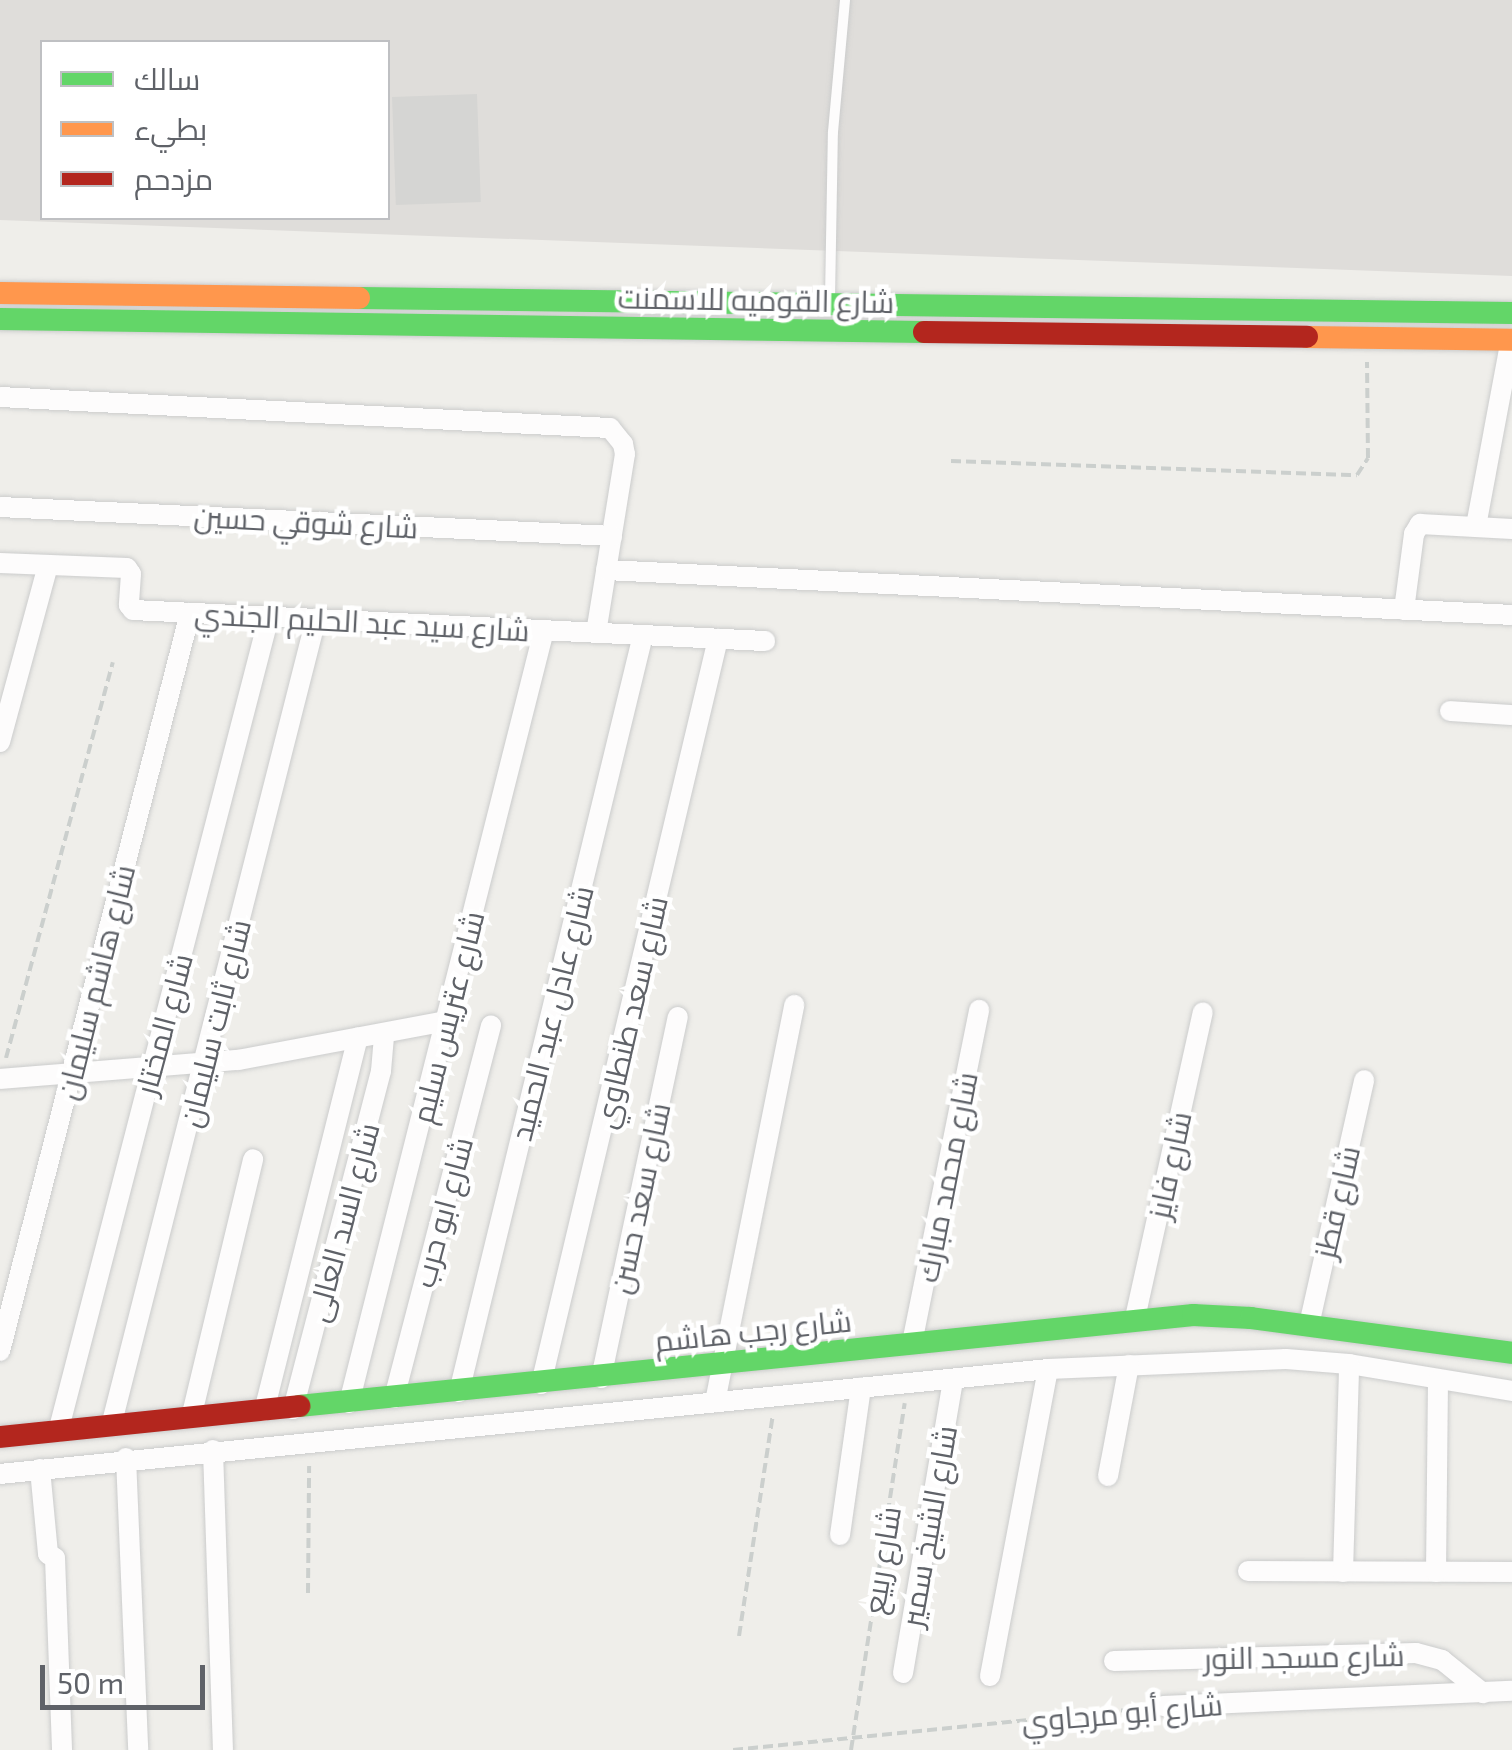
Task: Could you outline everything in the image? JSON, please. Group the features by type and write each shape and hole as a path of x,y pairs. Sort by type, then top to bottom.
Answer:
{"main road":[{"name":"شارع القوميه للاسمنت","path":"0,293 1512,313"},
{"path":"830,304 830,330"},
{"path":"1304,337 1305,311"},
{"name":"شارع القوميه للاسمنت","path":"0,319 1511,340"},
{"name":"شارع رجب هاشم","path":"0,1437 600,1378 1135,1318 1193,1315 1317,1326 1512,1353"}],"street":[{"path":"1476,526 1511,340"},
{"path":"0,397 600,424 618,435 625,454 596,633"},
{"name":"شارع شوقي حسين","path":"0,507 612,536"},
{"path":"1404,610 1416,527 1512,529"},
{"name":"شارع سيد عبد الحليم الجندي","path":"0,563 126,568 131,574 130,608 765,641"},
{"path":"0,742 48,565"},
{"path":"606,570 1512,615"},
{"name":"شارع هاشم سليمان","path":"0,1351 190,613"},
{"name":"شارع المختار","path":"58,1432 269,617"},
{"name":"شارع ثابت سليمان","path":"111,1426 316,619"},
{"name":"شارع عتريس سليم","path":"349,1403 544,630"},
{"name":"شارع عادل عبد الحميد","path":"459,1392 643,635"},
{"name":"شارع سعد طنطاوي","path":"541,1384 718,639"},
{"path":"1450,711 1512,715"},
{"path":"715,1402 794,1005"},
{"name":"شارع محمد مبارك","path":"912,1343 979,1010"},
{"name":"شارع فايز","path":"1135,1318 1203,1012"},
{"name":"شارع سعد حسن","path":"600,1378 678,1017"},
{"path":"0,1080 72,1070 204,1064 446,1021"},
{"name":"شارع ابو حرب","path":"394,1398 490,1025"},
{"name":"شارع السد العالى","path":"293,1409 381,1071 384,1034"},
{"path":"264,1411 358,1038"},
{"name":"شارع قطز","path":"1318,1362 1317,1326 1364,1080"},
{"path":"191,1418 253,1159"},
{"path":"0,1474 126,1458 1048,1369 1318,1362 1512,1391"},
{"path":"1344,1572 1349,1364"},
{"path":"1108,1476 1130,1365"},
{"path":"990,1676 1048,1369"},
{"name":"شارع الشيخ سمير","path":"903,1672 953,1379"},
{"path":"1436,1572 1438,1380"},
{"path":"840,1535 861,1388"},
{"path":"213,1450 223,1750"},
{"path":"126,1458 138,1750"},
{"path":"40,1469 48,1554 54,1558 62,1750"},
{"path":"1248,1571 1512,1572"},
{"name":"شارع مسجد النور","path":"1114,1661 1416,1653 1442,1660 1482,1693"},
{"name":"شارع أبو مرجاوي","path":"1163,1706 1512,1691"}],"lane":[{"path":"830,304 833,132 845,0"}],"path":[{"path":"951,461 1357,475 1368,463 1367,338"},
{"path":"0,1080 113,662"},
{"name":"شارع ربيع","path":"851,1750 908,1383"},
{"path":"739,1636 776,1396"},
{"path":"308,1593 309,1441"},
{"name":"شارع أبو مرجاوي","path":"734,1750 1163,1706"}],"shaded area":[{"path":"0,0 1512,0 1512,276 0,220"}],"building":[{"path":"477,94 481,202 396,205 392,97"}],"traffic: fast":[{"path":"359,298 1512,313"},
{"path":"0,319 924,332"},
{"path":"299,1406 1193,1315 1251,1318 1512,1353"}],"traffic: slow":[{"path":"0,293 359,298"},
{"path":"1307,337 1512,340"}],"traffic: jam":[{"path":"924,332 1307,337"},
{"path":"0,1437 299,1406"}]}
